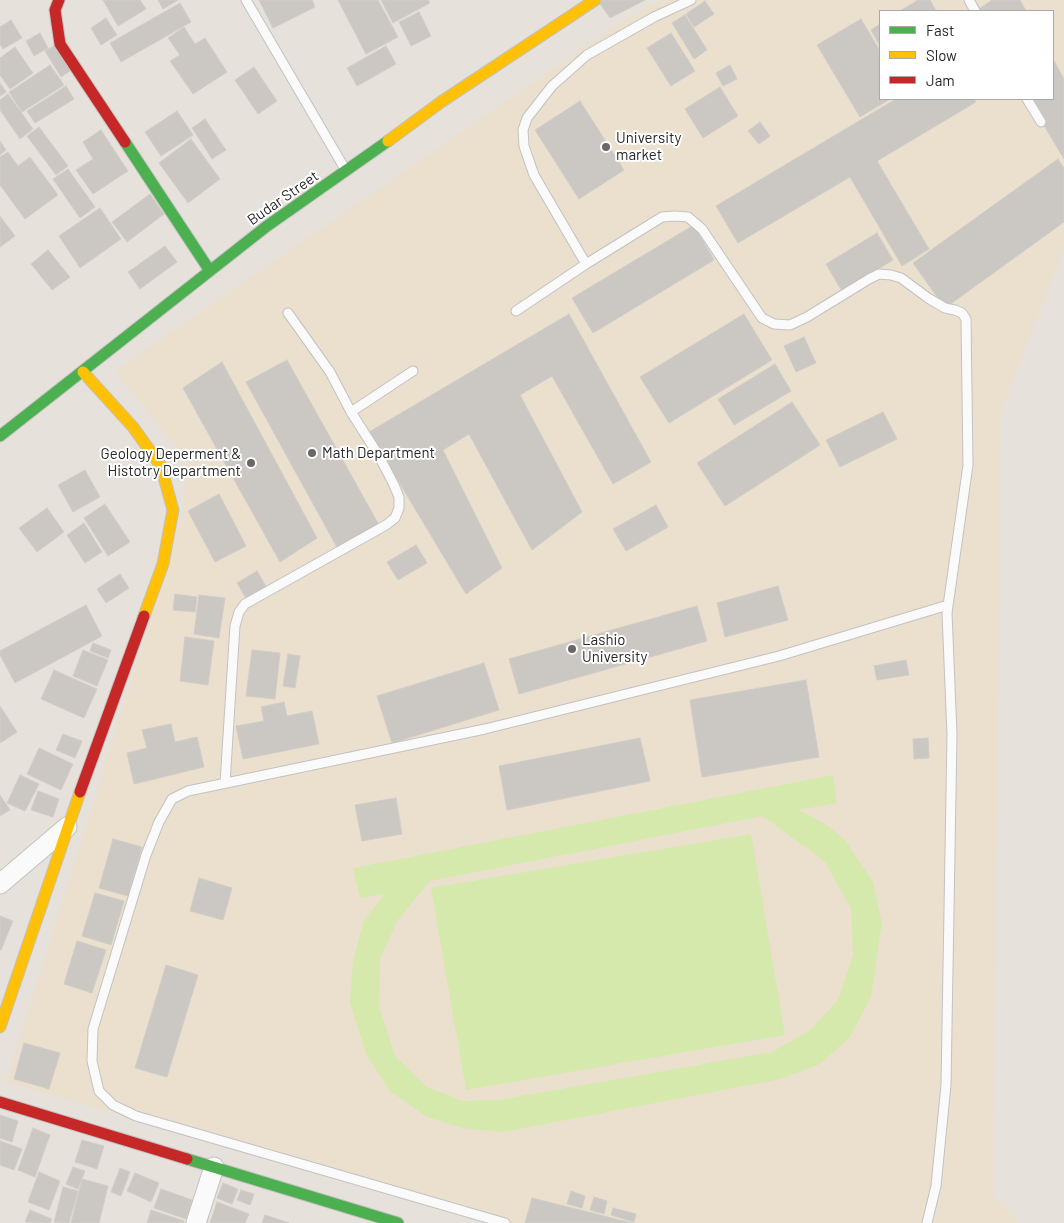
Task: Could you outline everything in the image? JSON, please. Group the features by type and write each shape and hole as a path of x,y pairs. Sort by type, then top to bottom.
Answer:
{"street":[{"path":"59,0 55,10 60,44 210,271"},
{"name":"Budar Street","path":"0,436 267,226 346,172 441,102 595,0"},
{"path":"0,1027 68,826 163,564 173,510 161,466 132,427 83,372"},
{"path":"0,884 68,826"},
{"path":"0,1102 398,1223"},
{"path":"196,1223 214,1167"}],"lane":[{"path":"246,0 346,172"},
{"path":"586,264 534,175 524,146 523,130 527,118 552,86 587,54 654,17 691,0"},
{"path":"1028,100 1041,122"},
{"path":"516,311 586,264 662,217 676,216 688,217 702,228 762,318 774,324 790,325 807,317 869,278 879,274 890,274 901,278 946,308 962,313 966,319 968,465 948,604 952,734 946,1085 936,1186 927,1223"},
{"path":"225,783 235,626 239,612 245,604 386,525 395,518 399,508 399,497 379,456 351,412 330,372 288,313"},
{"path":"351,412 413,372"},
{"path":"505,1223 136,1116 113,1106 99,1091 92,1061 93,1029 146,855 159,822 172,799 188,791 522,720 779,656 948,604"}],"shaded area":[{"name":"Lashio University","path":"660,0 1064,0 1064,249 1001,410 993,1194 1021,1223 496,1223 6,1082 184,512 185,458 115,371 615,26"}],"green space":[{"path":"833,775 837,803 799,810 827,825 845,840 873,882 882,922 871,997 850,1037 820,1064 781,1079 503,1132 463,1128 427,1117 390,1091 366,1054 350,1002 353,961 364,920 385,894 360,898 353,868","holes":["763,816 825,862 851,909 853,955 838,1000 810,1030 772,1052 498,1100 463,1101 427,1087 395,1056 379,1006 380,959 397,921 430,881"]},
{"path":"751,834 785,1035 466,1090 431,888"}],"building":[{"path":"103,0 140,0 146,9 118,26"},
{"path":"158,0 178,0 163,9"},
{"path":"259,0 312,0 315,7 273,28"},
{"path":"338,0 378,0 398,37 366,54"},
{"path":"381,0 428,0 430,3 393,23"},
{"path":"602,0 645,0 610,18 599,2"},
{"path":"918,0 930,0 935,10 902,10"},
{"path":"992,0 1020,0 1025,10 977,10"},
{"path":"705,1 714,14 694,27 686,14"},
{"path":"180,3 191,22 121,62 110,43"},
{"path":"419,12 431,36 411,46 399,22"},
{"path":"685,15 707,50 694,59 672,23"},
{"path":"106,18 117,35 101,45 91,28"},
{"path":"861,19 879,49 879,100 888,100 860,117 817,45"},
{"path":"11,20 22,38 3,49 0,44 0,27"},
{"path":"879,25 879,44 871,30"},
{"path":"184,27 195,44 205,38 227,72 193,94 170,61 180,55 168,38"},
{"path":"40,33 48,48 34,56 26,41"},
{"path":"671,33 695,71 671,86 647,48"},
{"path":"57,44 73,69 61,77 45,51"},
{"path":"386,46 396,64 357,86 347,68"},
{"path":"15,47 33,73 10,89 0,75 0,58"},
{"path":"1054,61 1064,79 1064,159 1029,100 1054,100"},
{"path":"50,65 64,85 22,112 9,92"},
{"path":"730,65 737,79 723,86 716,73"},
{"path":"254,67 277,101 258,114 235,80"},
{"path":"0,83 6,92 0,96"},
{"path":"66,86 74,99 35,123 27,111"},
{"path":"720,87 738,116 703,138 685,109"},
{"path":"8,94 33,129 20,139 0,110 0,100"},
{"path":"894,100 975,100 976,102 877,161 929,249 902,266 850,177 738,243 716,206"},
{"path":"580,101 624,170 579,199 535,130"},
{"path":"177,111 193,135 161,156 145,132"},
{"path":"205,119 226,150 212,159 192,128"},
{"path":"760,122 770,136 759,144 748,131"},
{"path":"39,127 68,166 56,175 27,136"},
{"path":"101,130 128,171 93,194 76,170 93,159 83,142"},
{"path":"191,139 220,179 188,203 159,163"},
{"path":"0,141 6,150 0,155"},
{"path":"8,152 18,166 30,157 58,195 25,219 0,185 0,157"},
{"path":"1058,159 1064,168 1064,222 945,308 913,263"},
{"path":"68,169 95,207 80,218 53,179"},
{"path":"150,194 164,214 127,242 112,222"},
{"path":"100,208 121,239 80,268 59,236"},
{"path":"0,216 15,236 0,247"},
{"path":"694,225 714,260 593,333 572,298"},
{"path":"877,233 893,260 842,291 826,264"},
{"path":"165,246 177,262 140,289 128,272"},
{"path":"48,250 70,277 52,290 31,264"},
{"path":"569,314 651,462 613,484 552,376 520,395 582,512 532,550 469,434 443,450 502,568 466,594 369,432"},
{"path":"744,314 772,360 669,423 640,377"},
{"path":"804,337 816,363 796,372 784,346"},
{"name":"Math Department","path":"287,360 379,525 339,551 246,382"},
{"name":"Geology Deperment & Histotry Department","path":"222,362 317,538 280,562 183,388"},
{"path":"775,364 791,391 734,425 718,399"},
{"path":"792,402 820,445 725,506 697,463"},
{"path":"883,412 897,439 840,467 826,440"},
{"path":"85,470 100,497 73,512 58,485"},
{"path":"219,494 246,546 215,562 188,511"},
{"path":"105,504 130,542 108,556 84,518"},
{"path":"656,505 668,527 626,551 613,529"},
{"path":"47,508 64,532 37,552 19,528"},
{"path":"84,523 102,552 85,563 67,535"},
{"path":"416,545 427,563 398,580 387,562"},
{"path":"257,571 267,588 247,600 237,583"},
{"path":"120,574 129,588 106,603 97,589"},
{"path":"778,586 788,620 725,637 717,603"},
{"path":"175,594 197,597 195,612 173,610"},
{"path":"199,595 225,598 219,638 194,634"},
{"path":"86,605 102,636 15,683 0,655 0,651"},
{"path":"697,606 707,641 519,694 509,659"},
{"path":"185,637 214,641 208,685 180,681"},
{"path":"93,643 111,650 108,658 90,651"},
{"path":"83,650 108,660 97,686 73,676"},
{"path":"252,650 280,653 275,699 246,696"},
{"path":"288,654 300,656 295,688 283,686"},
{"path":"906,660 909,675 877,680 874,666"},
{"path":"484,663 499,710 392,743 377,696"},
{"path":"54,670 97,689 84,718 41,699"},
{"path":"806,680 819,757 702,777 690,700"},
{"path":"284,702 287,716 312,711 319,744 243,759 236,726 264,721 261,707"},
{"path":"0,706 17,732 0,743"},
{"path":"171,724 175,742 197,737 204,767 134,784 127,753 147,748 142,730"},
{"path":"63,734 82,741 75,758 56,750"},
{"path":"640,738 650,781 507,810 499,766"},
{"path":"928,738 929,758 914,759 913,739"},
{"path":"39,748 73,764 61,790 27,774"},
{"path":"20,775 39,784 25,811 7,803"},
{"path":"38,791 59,799 53,817 31,810"},
{"path":"0,795 10,810 0,816"},
{"path":"396,798 402,834 362,841 355,805"},
{"path":"113,839 142,847 128,896 99,888"},
{"path":"199,878 232,888 223,920 190,911"},
{"path":"95,893 124,901 111,945 82,936"},
{"path":"0,916 13,921 1,950 0,950"},
{"path":"77,941 106,950 92,993 64,984"},
{"path":"166,965 198,975 167,1077 135,1068"},
{"path":"24,1043 60,1053 49,1089 14,1079"},
{"path":"0,1115 18,1121 12,1142 0,1138"},
{"path":"33,1128 50,1135 35,1177 18,1170"},
{"path":"82,1140 104,1146 97,1169 75,1162"},
{"path":"0,1141 22,1149 14,1170 0,1165"},
{"path":"73,1167 85,1171 78,1189 66,1184"},
{"path":"120,1168 130,1172 121,1196 111,1192"},
{"path":"39,1172 60,1181 49,1210 28,1202"},
{"path":"135,1173 159,1183 151,1202 127,1191"},
{"path":"82,1179 108,1186 99,1223 71,1223"},
{"path":"223,1183 238,1189 232,1204 217,1198"},
{"path":"63,1187 78,1191 69,1223 54,1222"},
{"path":"161,1189 192,1200 186,1219 154,1208"},
{"path":"241,1190 254,1194 250,1205 237,1200"},
{"path":"571,1191 585,1196 582,1208 567,1204"},
{"path":"594,1197 607,1201 604,1214 590,1210"},
{"path":"532,1198 632,1223 525,1223"},
{"path":"217,1202 249,1214 245,1223 210,1223"},
{"path":"613,1208 636,1214 634,1222 611,1215"},
{"path":"30,1210 52,1219 50,1223 25,1222"},
{"path":"151,1210 184,1221 183,1223 147,1223"},
{"path":"265,1215 289,1223 262,1223"}],"traffic: fast":[{"path":"0,436 267,226 388,141"},
{"path":"125,142 210,271"},
{"path":"187,1159 398,1223"}],"traffic: slow":[{"path":"388,141 441,102 595,0"},
{"path":"83,372 133,427 161,466 173,510 163,564 144,616"},
{"path":"0,1027 80,792"}],"traffic: jam":[{"path":"59,0 55,10 60,44 125,142"},
{"path":"80,792 144,616"},
{"path":"0,1102 187,1159"}],"place":[{"name":"University market","path":"606,147"},
{"name":"Math Department","path":"312,453"},
{"name":"Geology Deperment & Histotry Department","path":"251,463"},
{"name":"Lashio University","path":"572,649"}]}
